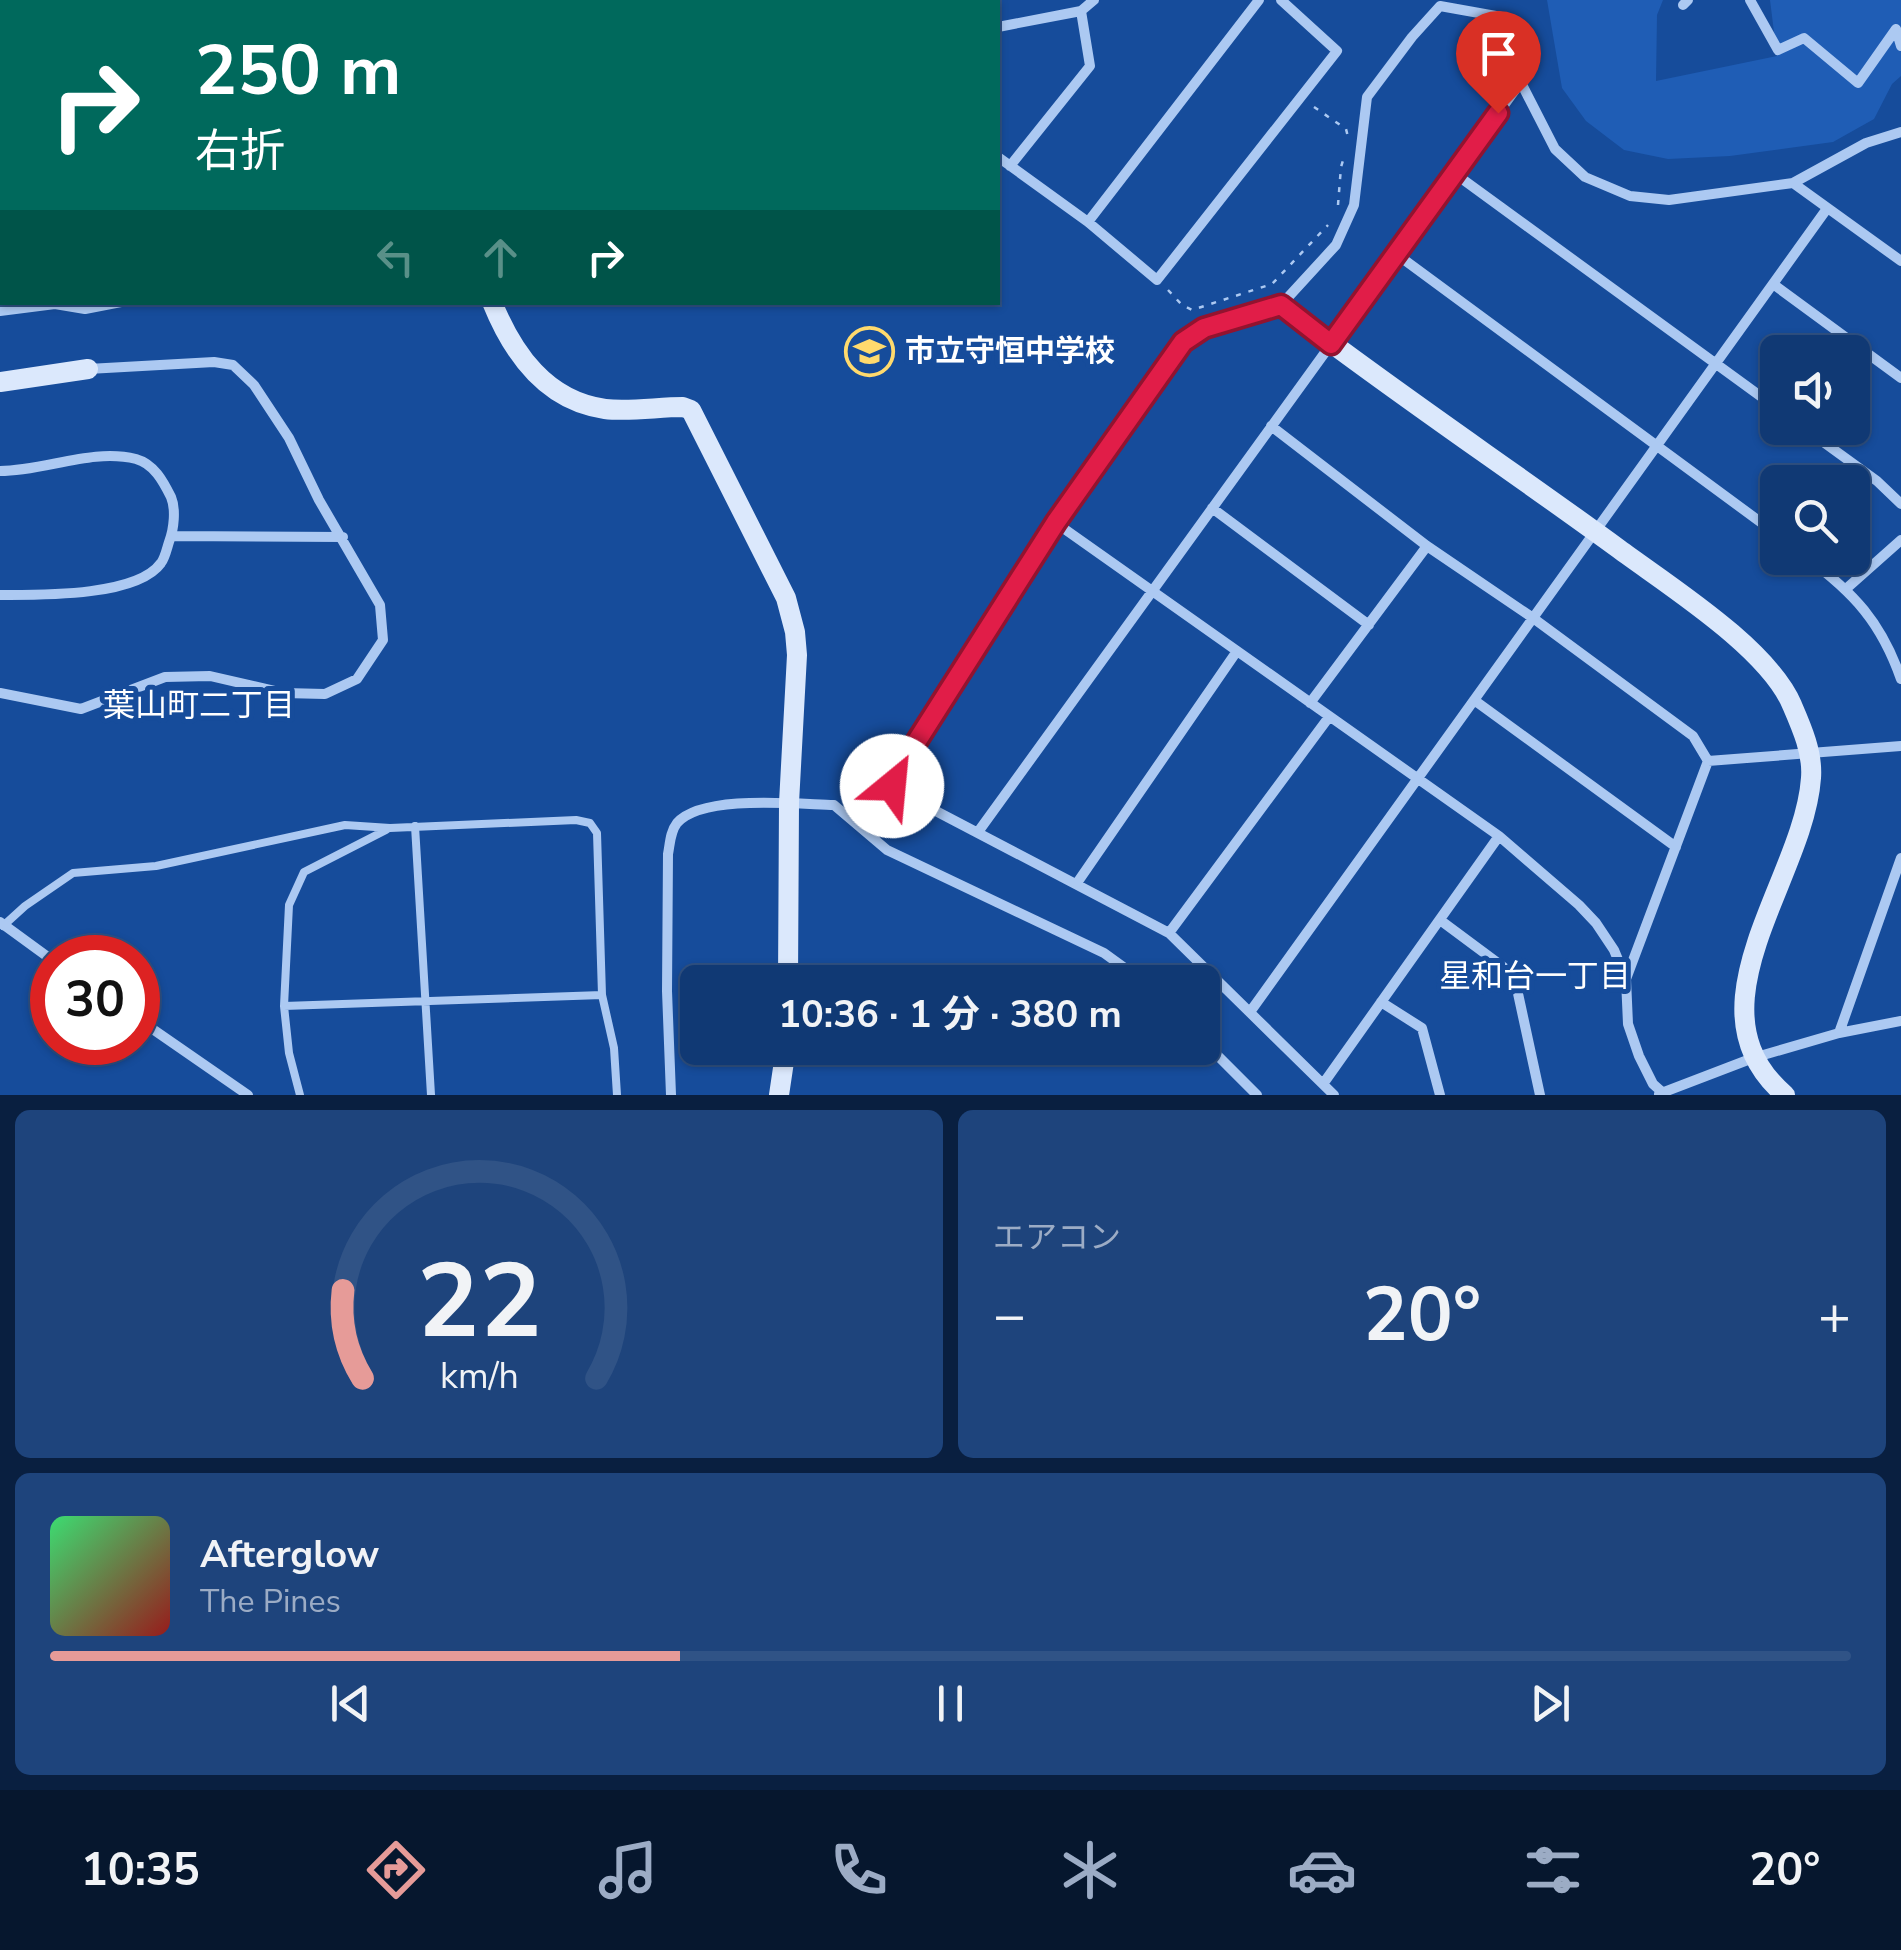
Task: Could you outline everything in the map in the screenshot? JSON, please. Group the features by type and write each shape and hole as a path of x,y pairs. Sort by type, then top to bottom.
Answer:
{"street":[{"path":"1000,26 1081,11 1094,0"},
{"path":"1088,222 1259,0"},
{"path":"1000,158 1088,222 1158,280 1338,50 1281,0"},
{"path":"1750,0 1778,50 1804,38 1858,83 1896,29 1901,46"},
{"path":"1334,1095 1169,932 896,790 893,780 1056,522 1183,342 1204,328 1281,305 1336,245 1354,205 1368,97 1440,6 1507,18 1514,69 1556,149 1585,177 1630,196 1669,200 1793,184 1900,129"},
{"path":"1010,166 1090,66 1081,11"},
{"path":"978,832 1520,83"},
{"path":"1454,173 1760,395"},
{"path":"1793,184 1901,262"},
{"path":"1250,1012 1826,210"},
{"path":"1394,253 1760,521"},
{"path":"1773,284 1901,378"},
{"path":"0,311 47,305"},
{"path":"493,305 514,348 540,381 567,398 605,409 683,407 696,417 786,598 797,655 788,804 788,965"},
{"path":"1281,305 1595,532 1758,656 1791,700 1810,753 1811,779 1798,840 1751,958 1744,992 1754,1058 1769,1082 1785,1095"},
{"path":"0,382 88,369 196,362 232,365 254,385 289,438 319,500 380,605 383,640 356,679 325,694 284,693 210,676 166,676 81,709 0,693"},
{"path":"1271,426 1427,546 1533,618 1693,736 1708,761"},
{"path":"1827,445 1901,504"},
{"path":"0,471 26,471 104,456 140,460 161,476 174,504 171,536 160,565 133,582 74,595 0,596"},
{"path":"1212,508 1369,624"},
{"path":"1056,522 1539,868 1596,922 1614,950 1626,979 1628,1024 1639,1056 1660,1093 1754,1058 1838,1033 1901,1021"},
{"path":"171,536 343,537"},
{"path":"1847,588 1901,540"},
{"path":"1310,702 1427,546"},
{"path":"1830,575 1847,588 1880,631 1901,679"},
{"path":"1076,882 1236,650"},
{"path":"1474,700 1676,847"},
{"path":"1169,932 1329,717"},
{"path":"1708,761 1901,746"},
{"path":"1626,979 1708,761"},
{"path":"671,1095 668,854 678,821 710,806 834,805 887,850 1120,965"},
{"path":"1322,1084 1499,836"},
{"path":"1838,1033 1901,858"},
{"path":"1440,920 1514,974 1540,1095"},
{"path":"2,924 30,944"},
{"path":"1381,1002 1422,1028 1440,1095"},
{"path":"160,1034 248,1095"},
{"path":"1220,1058 1256,1095"},
{"path":"779,1095 783,1065"}],"lane":[{"path":"2,924 73,873 156,866 344,826 390,828 576,820 590,824 598,833 602,995 614,1048 618,1095"},
{"path":"416,826 431,1095"},
{"path":"300,1095 289,1052 284,1006 289,906 304,872 390,828"},
{"path":"284,1006 602,995"}],"path":[{"path":"1301,97 1346,129 1349,143 1341,167 1338,206"},
{"path":"1158,280 1182,306 1192,310 1272,284 1332,220"}],"shaded area":[{"path":"1547,0 1663,0 1657,15 1656,81 1777,56 1770,0 1901,0 1901,76 1892,84 1874,119 1833,142 1730,156 1668,159 1624,150 1586,121 1562,88"}],"place":[{"name":"市立守恒中学校","path":"870,351"}],"district":[{"name":"葉山町二丁目","path":"199,705"},
{"name":"星和台一丁目","path":"1535,976"}],"route":[{"path":"892,786 957,675 1056,522 1183,342 1204,328 1281,305 1331,344 1498,113"}]}
